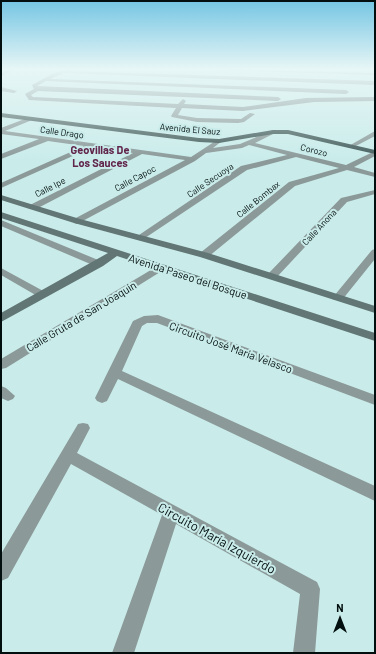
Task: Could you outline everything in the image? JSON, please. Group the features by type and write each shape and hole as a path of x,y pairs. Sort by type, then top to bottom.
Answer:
{"main road":[{"name":"Avenida El Sauz","path":"1,115 199,140 219,141 273,132 288,132 375,152"},
{"name":"Avenida Paseo del Bosque","path":"1,197 77,221 142,237 204,255 375,310"},
{"name":"Avenida Paseo del Bosque","path":"6,216 375,337"},
{"path":"1,318 99,264 117,252"}],"street":[{"path":"71,100 243,109 314,100"},
{"path":"184,100 174,116 197,120 242,121 252,114"},
{"path":"302,100 329,100"},
{"path":"1,131 30,119"},
{"name":"Calle Drago","path":"1,131 47,139 192,159"},
{"name":"Calle Capoc","path":"203,152 242,146 273,132"},
{"path":"350,147 375,132"},
{"path":"1,157 47,139"},
{"name":"Calle Capoc","path":"77,221 192,159 219,141"},
{"name":"Corozo","path":"248,143 375,175"},
{"path":"1,186 92,145"},
{"name":"Calle Ipe","path":"33,207 140,152"},
{"name":"Calle Bombax","path":"204,255 292,184 347,168 375,152"},
{"name":"Calle Secuoya","path":"142,237 244,168 296,155"},
{"name":"Calle Anona","path":"272,276 344,200 375,192"},
{"path":"6,216 1,223 99,264"},
{"path":"338,298 375,252"},
{"name":"Calle Gruta de San Joaquín","path":"1,365 161,267"},
{"path":"1,271 43,295"},
{"name":"Circuito José María Velasco","path":"102,398 137,324 144,320 158,319 375,400"},
{"path":"115,373 375,494"},
{"path":"1,572 84,428"},
{"name":"Circuito María Izquierdo","path":"68,455 310,589 304,653"},
{"path":"123,653 171,513"}],"district":[{"name":"Geovillas De Los Sauces","path":"100,155"}]}
